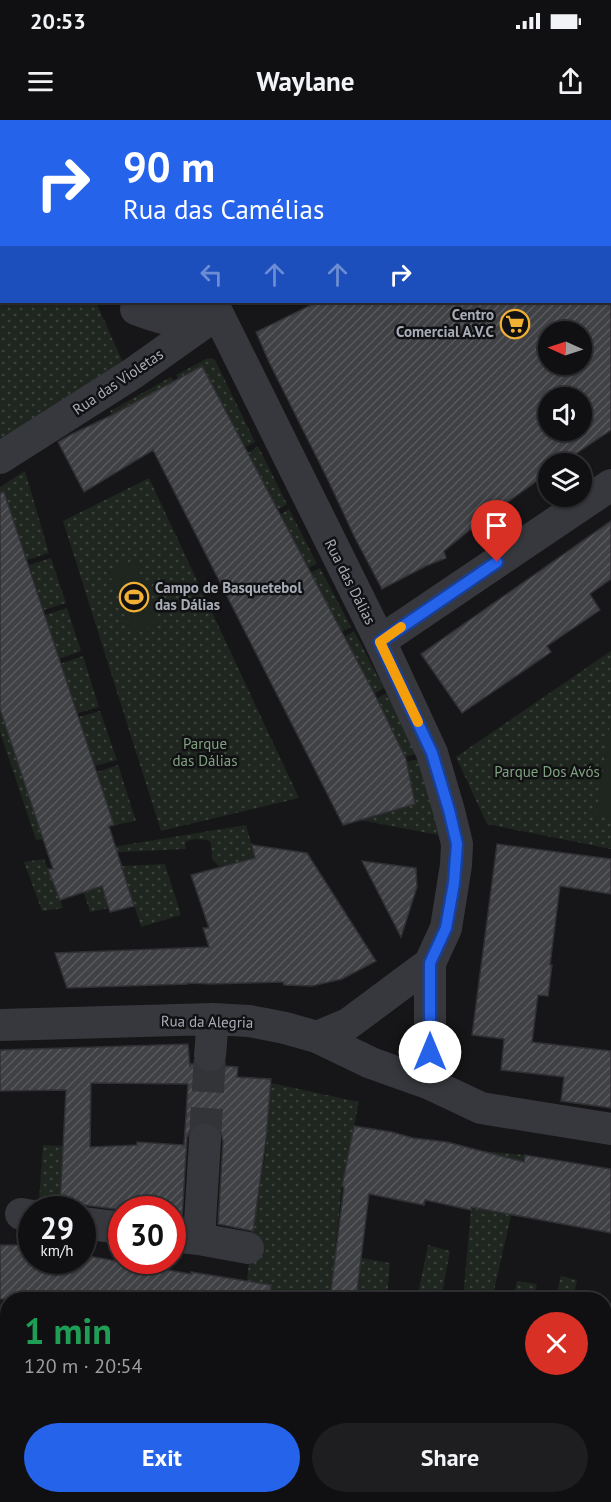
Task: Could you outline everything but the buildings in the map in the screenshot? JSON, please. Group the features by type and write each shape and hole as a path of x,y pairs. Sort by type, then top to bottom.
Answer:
{"street":[{"path":"130,305 156,317 187,321 197,320 225,308"},
{"path":"130,305 146,330 148,346 146,358 140,368"},
{"name":"Rua das Violetas","path":"0,458 140,368 225,308"},
{"name":"Rua das Dálias","path":"225,308 432,753 449,810 457,844 454,883 446,928 430,963 430,1084"},
{"path":"380,642 611,485"},
{"name":"Rua das Dálias","path":"317,1037 348,1024 430,963"},
{"path":"210,1054 213,1019"},
{"name":"Rua da Alegria","path":"0,1024 213,1019 249,1021 317,1037 371,1063 430,1084 481,1107 611,1130"},
{"path":"205,1140 186,1237 248,1248"}],"green space":[{"path":"0,303 96,303 124,365 0,441"},
{"path":"211,358 215,360 255,442 245,447 202,367 178,379 176,375"},
{"path":"171,377 174,381 112,415 110,411"},
{"path":"258,446 287,504 277,510 248,453"},
{"path":"25,471 49,553 27,560 6,499 0,502 0,487"},
{"name":"Parque das Dálias","path":"149,478 299,798 161,831 63,521"},
{"path":"289,509 317,564 308,568 280,515"},
{"path":"51,558 66,603 44,610 29,565"},
{"name":"Campo de Basquetebol das Dálias","path":"135,561 160,623 133,633 108,571"},
{"path":"320,568 351,627 342,632 310,573"},
{"path":"67,608 81,651 59,659 45,615"},
{"path":"354,631 384,688 374,694 344,637"},
{"name":"Parque Dos Avós","path":"611,651 611,849 487,824 456,757"},
{"path":"83,656 99,707 78,713 60,664"},
{"path":"386,693 416,754 405,757 376,699"},
{"path":"0,709 43,839 36,840 0,732"},
{"path":"100,711 117,760 95,766 79,717"},
{"path":"611,716 611,817 596,814"},
{"path":"418,759 432,802 438,835 360,820 415,804 406,762"},
{"path":"118,765 136,821 114,825 97,772"},
{"path":"246,825 251,843 254,844 258,867 241,906 225,865 218,866 212,858 211,843 208,840 187,841 186,849 101,853 88,851"},
{"path":"44,859 63,908 42,911 24,862"},
{"path":"165,864 181,915 141,927 122,866"},
{"path":"97,867 109,908 90,912 76,868"},
{"path":"271,1083 359,1102 342,1186 335,1253 390,1263 388,1292 246,1292 252,1234 266,1149"},
{"path":"43,1145 66,1146 63,1196 39,1196"},
{"path":"482,1151 525,1155 494,1292 464,1292 471,1210"},
{"path":"428,1245 450,1251 442,1292 418,1292"},
{"path":"561,1276 577,1280 574,1292 557,1292"},
{"path":"517,1281 537,1284 535,1292 515,1292"}],"tunnel":[{"path":"205,1140 210,1055"}],"slow traffic":[{"path":"401,627 380,642 418,722"}],"place":[{"name":"Centro Comercial A.V.C","path":"515,324"},
{"name":"Campo de Basquetebol das Dálias","path":"134,597"}],"route":[{"path":"430,1052 430,963 446,928 454,883 457,844 432,753 380,642 497,562"}]}
